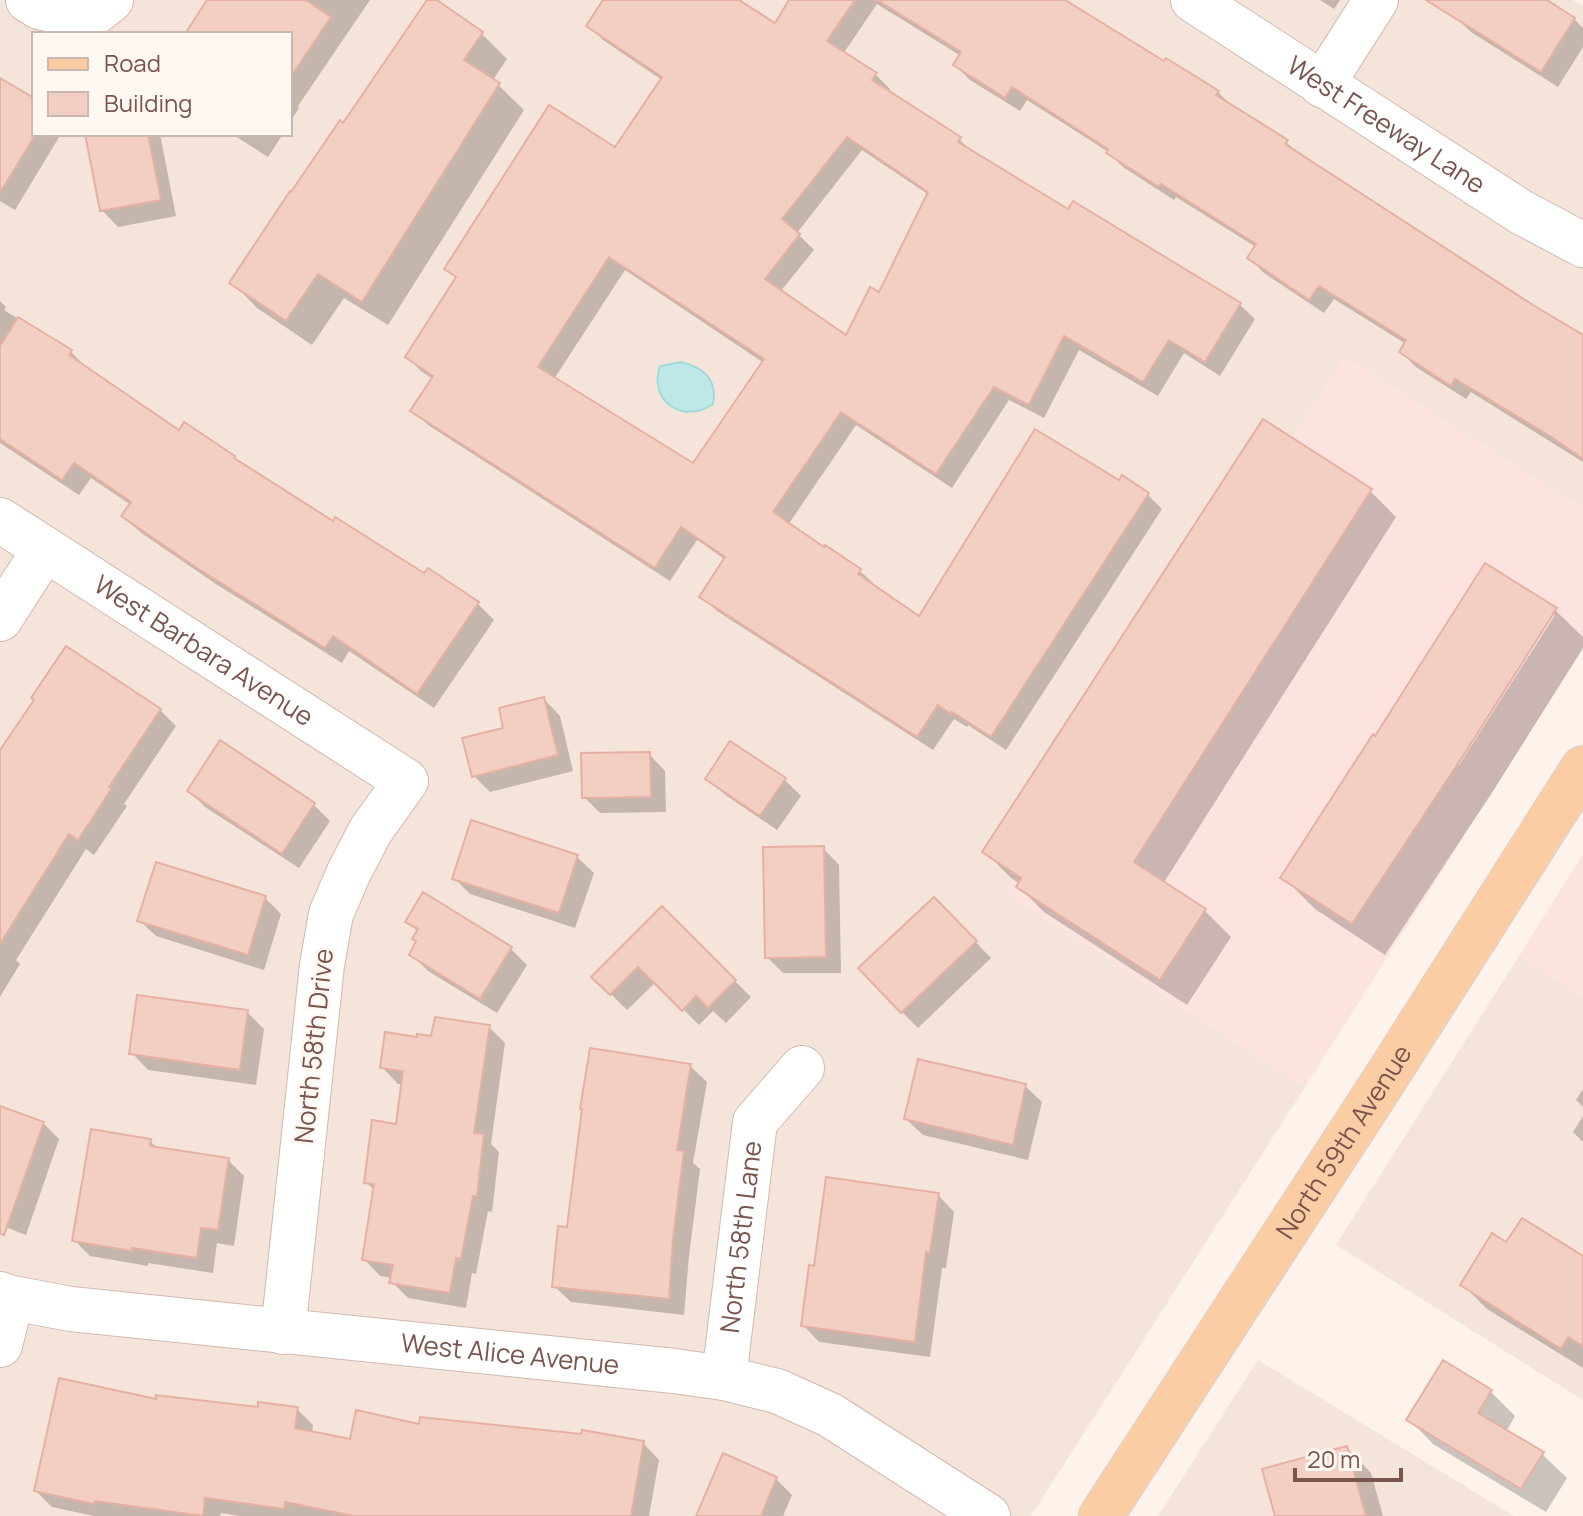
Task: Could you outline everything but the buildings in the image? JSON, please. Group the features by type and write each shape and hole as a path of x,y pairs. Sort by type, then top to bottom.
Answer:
{"main road":[{"name":"North 59th Avenue","path":"1101,1516 1583,768"}],"street":[{"path":"28,0 39,7 100,9"},
{"name":"West Freeway Lane","path":"1193,0 1521,212 1583,245"},
{"path":"1322,85 1376,0"},
{"name":"West Barbara Avenue","path":"0,520 406,781"},
{"path":"0,619 45,549"},
{"name":"North 58th Drive","path":"283,1332 322,965 331,914 371,830 406,781"},
{"name":"North 58th Lane","path":"724,1378 755,1122 802,1068"},
{"path":"0,1345 6,1296"},
{"name":"West Alice Avenue","path":"6,1296 71,1309 724,1378 777,1391 830,1415 988,1516"}],"shaded area":[{"path":"0,0 1573,0 1583,6 1583,509 1345,357 1006,892 1305,1087 1031,1516 0,1516"},
{"path":"1345,357 1583,509 1583,649 1305,1087 1006,892"},
{"path":"1583,854 1583,996 1519,956"},
{"path":"1519,956 1583,996 1583,1400 1336,1245"},
{"path":"1258,1360 1514,1516 1158,1516"}],"water":[{"path":"681,362 696,367 711,381 713,404 690,412 671,406 664,399 659,390 660,366"}]}
